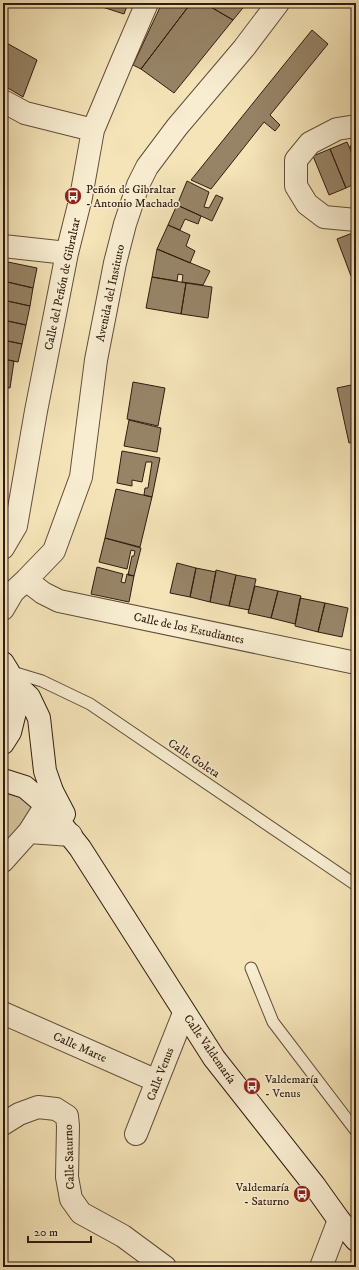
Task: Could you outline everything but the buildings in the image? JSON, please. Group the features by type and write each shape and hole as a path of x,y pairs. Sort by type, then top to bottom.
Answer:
{"street":[{"name":"Calle del Peñón de Gibraltar","path":"3,548 16,526 66,253 81,197 93,130 147,3"},
{"name":"Avenida del Instituto","path":"3,609 13,592 54,550 81,478 96,360 114,263 138,185 147,167 177,127 244,48 278,3"},
{"path":"3,101 25,113 93,130"},
{"path":"356,126 337,129 310,143 296,160 296,186 308,204 324,217 356,220"},
{"path":"3,246 66,253"},
{"name":"Calle de los Estudiantes","path":"26,580 43,593 59,601 356,663"},
{"path":"3,743 10,732 16,708 8,672"},
{"name":"Calle Valdemaría","path":"8,672 29,697 39,718 49,798 75,842 214,1058 351,1232"},
{"name":"Calle Valdemaría","path":"3,780 49,798"},
{"path":"3,861 29,832 49,798"},
{"path":"29,832 75,842"},
{"name":"Calle Marte","path":"3,1013 157,1081"},
{"name":"Calle Venus","path":"136,1134 184,1013"},
{"name":"Calle Saturno","path":"3,1124 19,1114 38,1107 56,1108 67,1116 67,1177 71,1199 81,1214 123,1236 165,1267"},
{"path":"321,1267 351,1232"}],"lane":[{"name":"Calle Goleta","path":"8,672 42,681 90,704 356,885"},
{"path":"251,968 273,1022 356,1132"}],"shaded area":[{"path":"3,786 11,789 37,809 3,846"}],"place":[{"name":"Peñón de Gibraltar - Antonio Machado","path":"73,196"},
{"name":"Valdemaría - Venus","path":"252,1086"},
{"name":"Valdemaría - Saturno","path":"302,1194"}]}
